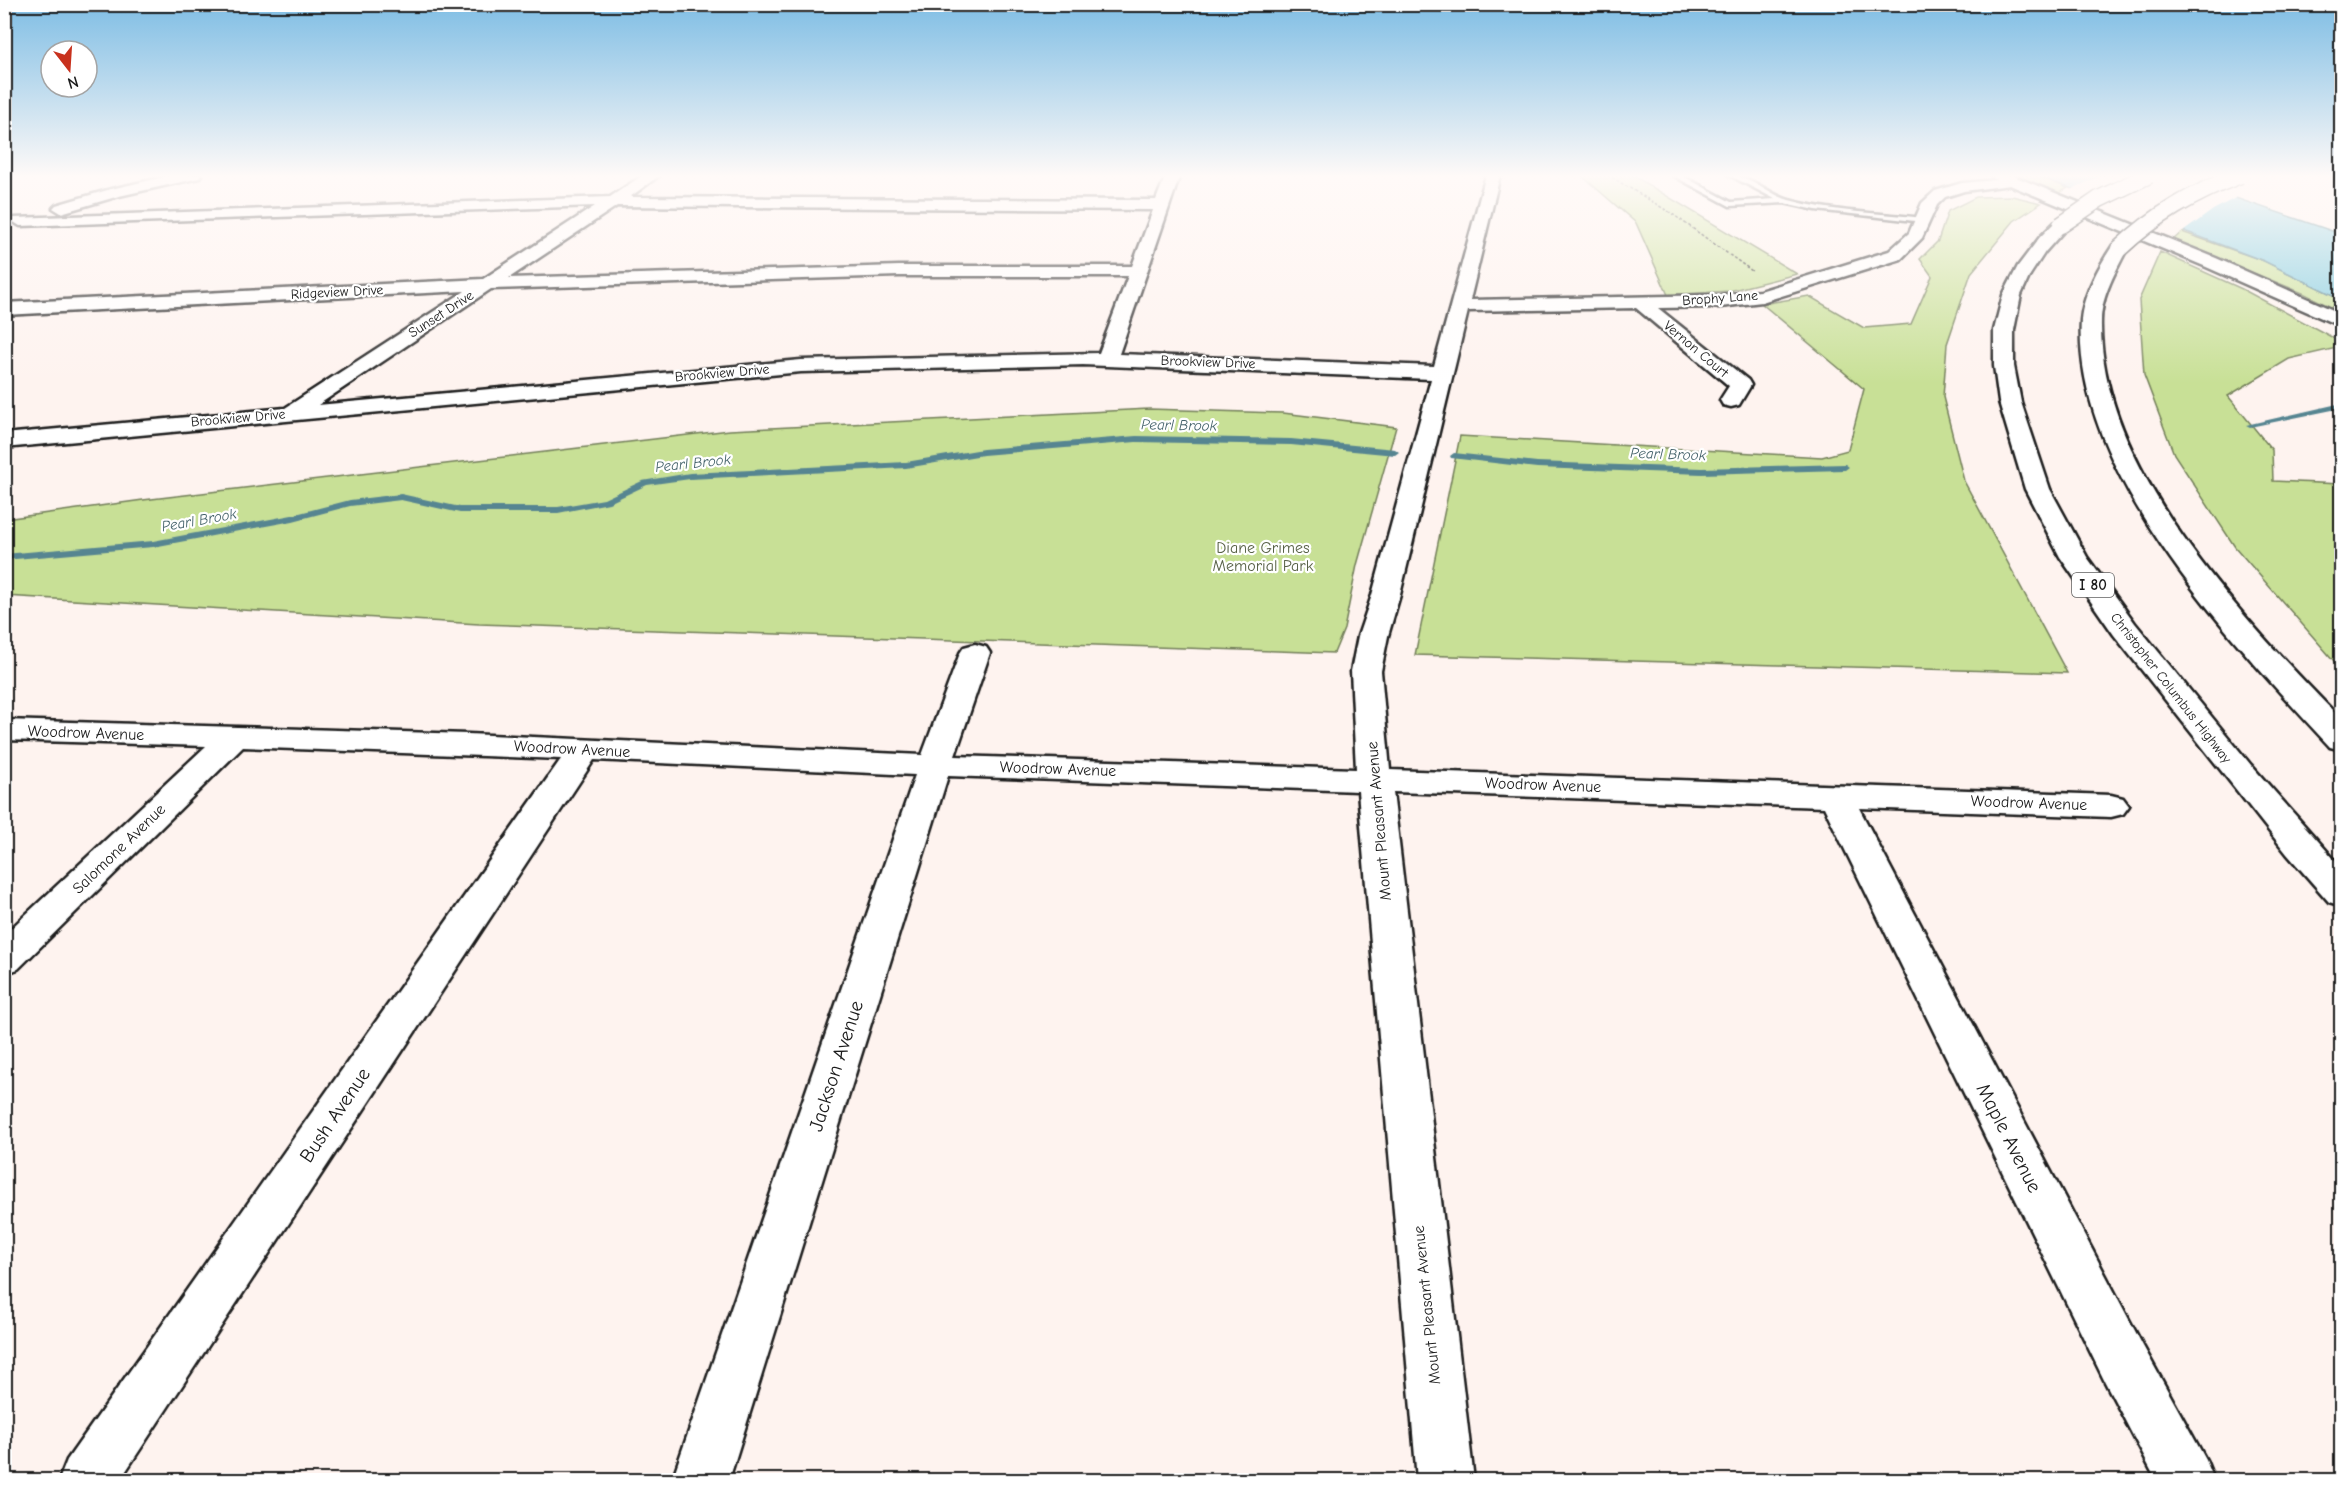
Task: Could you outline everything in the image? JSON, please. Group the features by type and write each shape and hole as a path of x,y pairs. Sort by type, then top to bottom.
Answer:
{"main road":[{"name":"Sunset Drive","path":"290,413 548,244"},
{"path":"1107,359 1148,244"},
{"name":"Mount Pleasant Avenue","path":"1445,1480 1374,780 1366,671 1373,636 1386,595 1475,244"},
{"name":"Brophy Lane","path":"1459,306 1731,300 1762,296 1895,255 1909,244"},
{"name":"Christopher Columbus Highway","path":"2044,244 2021,275 2008,313 2003,349 2013,415 2044,504 2073,555 2111,612 2234,768 2342,893"},
{"path":"2124,244 2102,279 2095,299 2090,347 2102,407 2116,442 2136,482 2163,527 2201,579 2251,640 2342,741"},
{"path":"2166,244 2342,321"},
{"name":"Ridgeview Drive","path":"4,309 487,284 899,271 1138,271"},
{"name":"Vernon Court","path":"1640,302 1740,385 1731,400"},
{"name":"Brookview Drive","path":"4,441 778,368 1107,359 1443,373"},
{"name":"Jackson Avenue","path":"700,1480 935,765 975,652"},
{"name":"Woodrow Avenue","path":"4,729 233,739 468,744 935,765 2111,806"},
{"name":"Salomone Avenue","path":"4,959 233,739"},
{"name":"Bush Avenue","path":"87,1480 584,750"},
{"name":"Maple Avenue","path":"1835,795 2119,1354 2186,1480"}],"path":[{"path":"1715,244 1756,274 1794,287"}],"green space":[{"path":"1645,244 1748,244 1797,274 1729,291 1668,295"},
{"path":"1935,244 1995,244 1971,273 1947,344 1943,397 1964,481 2067,673 1415,655 1460,436 1822,457 1848,450 1864,389 1762,304 1809,296 1864,328 1911,324 1932,276 1920,259"},
{"path":"2184,244 2217,244 2264,261 2341,299 2341,312 2305,294"},
{"path":"2160,252 2242,289 2341,342 2341,347 2289,359 2228,396 2272,450 2273,481 2341,484 2341,669 2235,547 2174,454 2144,375 2139,300"},
{"name":"Diane Grimes Memorial Park","path":"1149,409 1283,413 1396,427 1357,565 1344,629 1334,653 479,624 5,596 5,519 143,500 730,430"}],"water":[{"path":"2220,244 2341,244 2341,299 2264,261"}],"waterway":[{"name":"Pearl Brook","path":"2250,425 2342,405"},
{"name":"Pearl Brook","path":"4,557 153,544 293,518 350,503 401,497 460,510 558,510 606,501 645,483 690,476 906,465 983,452 1136,439 1291,442 1395,452"},
{"name":"Pearl Brook","path":"1454,456 1537,465 1702,471 1845,467"}]}
